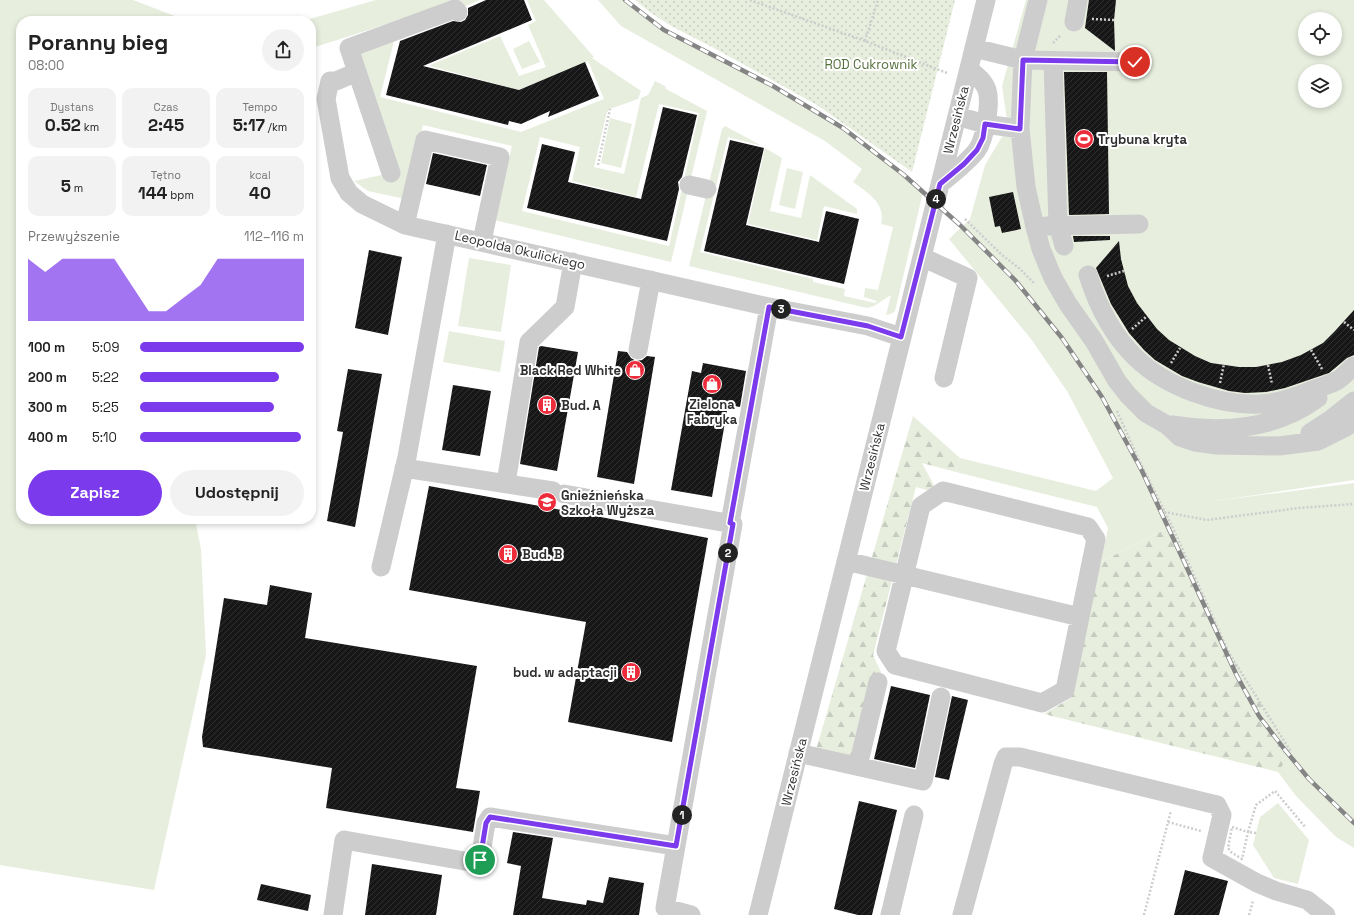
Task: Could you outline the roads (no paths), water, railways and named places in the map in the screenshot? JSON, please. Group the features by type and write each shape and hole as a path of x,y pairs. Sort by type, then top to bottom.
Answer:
{"street":[{"name":"Wrzesińska","path":"758,915 986,0"},
{"path":"1038,0 1023,60 1020,129 1026,187 1041,249 1053,278 1068,304 1094,341 1117,381 1128,395 1146,413 1167,425 1180,437 1195,442 1217,445 1279,446 1318,441 1354,422"},
{"path":"1078,0 1080,20"},
{"path":"391,173 349,48 455,9 458,12"},
{"path":"974,48 1023,60 1135,62"},
{"path":"1053,61 1058,225 1064,246"},
{"path":"940,184 964,164 977,150 983,138 988,106 987,90 980,78 969,69"},
{"path":"357,72 330,82 326,99 340,178 349,193 362,204 405,225 448,234"},
{"path":"957,116 985,124 1020,129"},
{"path":"405,225 425,140 500,157 482,241"},
{"path":"689,185 707,189"},
{"path":"1035,227 1058,225 1139,224"},
{"name":"Leopolda Okulickiego","path":"381,567 407,457 448,234 769,307 868,326 901,337"},
{"path":"922,257 968,278 944,378"},
{"path":"506,483 529,342 565,307 573,262"},
{"path":"1096,276 1094,294 1105,319 1118,338 1136,358 1150,370 1193,392 1236,403 1259,404 1297,397 1338,380"},
{"path":"638,350 651,280"},
{"path":"691,915 665,911 733,524 730,523 769,307"},
{"path":"1167,425 1214,429 1239,428 1260,425 1277,420 1315,400 1329,390 1354,366"},
{"path":"1279,446 1307,435 1330,420 1354,401"},
{"path":"404,468 506,483 730,523"},
{"path":"943,491 1088,527 1096,539 1080,617 1065,690 1042,703 895,665 886,651 921,506 943,491"},
{"path":"846,561 1080,617"},
{"path":"858,766 878,682"},
{"path":"798,753 923,781 941,697"},
{"path":"962,915 1002,764 1006,757 1020,757 1216,805 1222,815 1212,858 1264,886 1307,900 1326,915"},
{"path":"890,915 914,815"},
{"path":"333,915 344,840 476,863 480,860 486,823 490,817 676,846"}],"railway":[{"path":"625,0 664,30 773,86 843,128 904,175 960,225 1015,280 1062,338 1102,397 1142,471 1237,676 1259,716 1309,779 1354,823"}],"place":[{"name":"Trybuna kryta","path":"1084,139"},
{"name":"Black Red White","path":"635,370"},
{"name":"Zielona Fabryka","path":"712,384"},
{"name":"Bud. A","path":"547,405"},
{"name":"Gnieźnieńska Szkoła Wyższa","path":"547,502"},
{"name":"Bud. B","path":"508,554"},
{"name":"bud. w adaptacji","path":"631,672"}],"park label":[{"name":"ROD Cukrownik","path":"871,64"}]}
